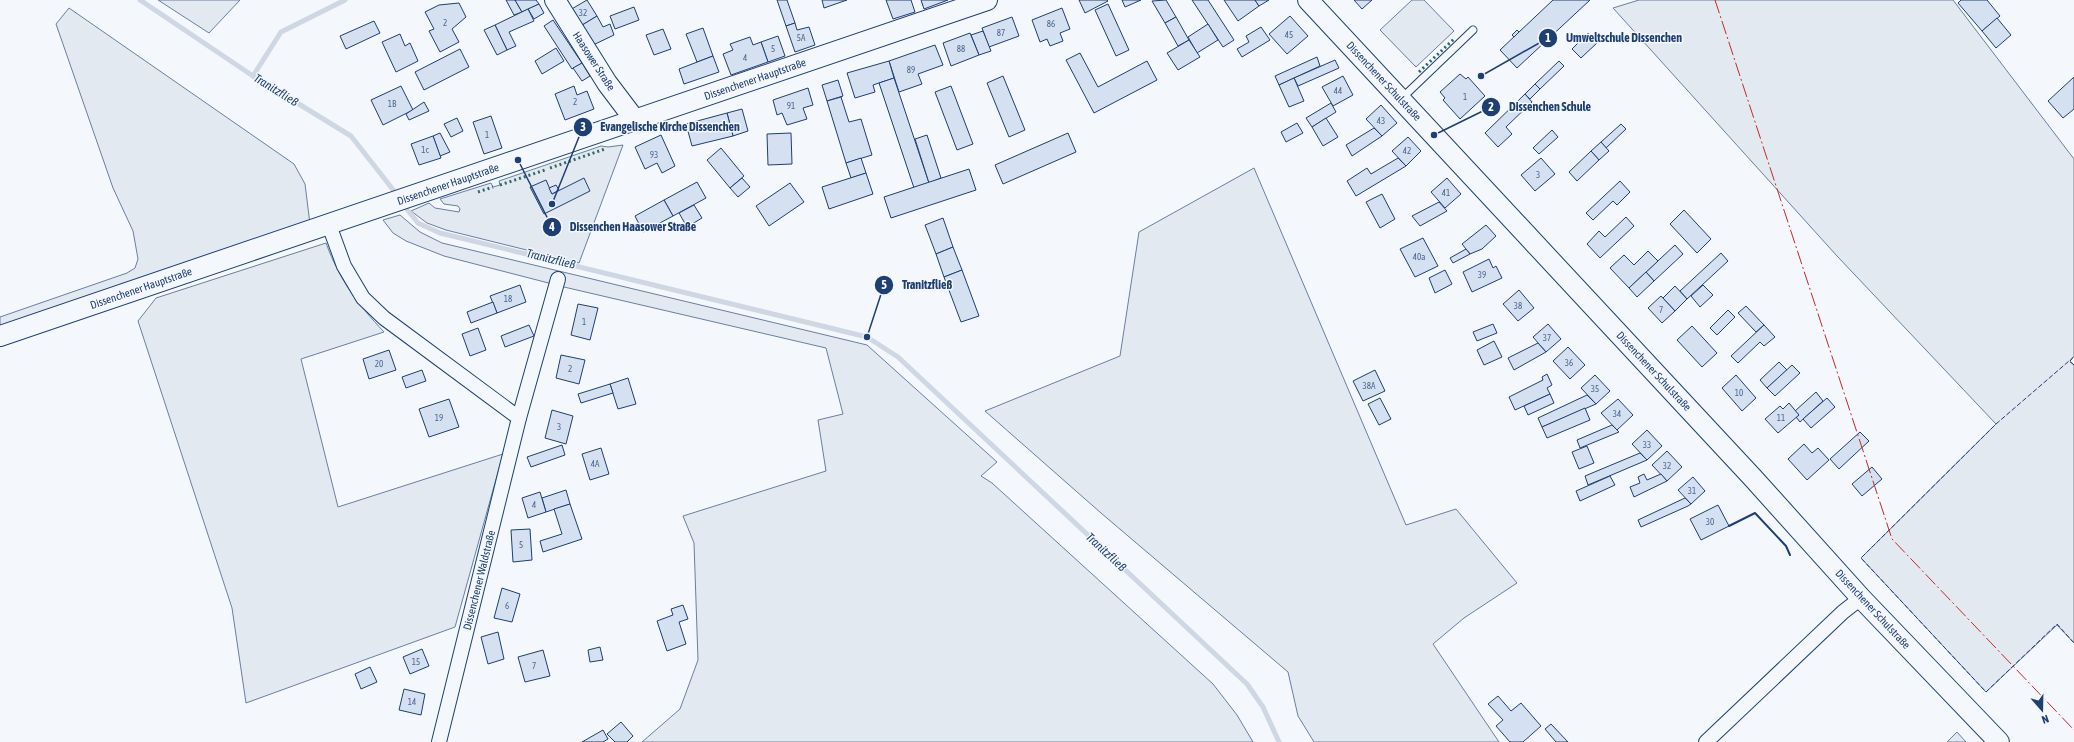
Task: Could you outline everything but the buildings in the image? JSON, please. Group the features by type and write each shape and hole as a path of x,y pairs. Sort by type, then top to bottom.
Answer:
{"street":[{"name":"Haasower Straße","path":"555,0 607,83 635,120"},
{"name":"Dissenchener Hauptstraße","path":"0,336 987,0"},
{"name":"Dissenchener Schulstraße","path":"1308,0 1753,478 1861,598 1999,742"},
{"path":"328,225 344,266 363,298 384,318 519,418"},
{"name":"Dissenchener Waldstraße","path":"439,742 519,418 558,279"},
{"path":"1706,742 1843,612 1861,598"}],"lane":[{"path":"1400,99 1473,30"}],"shaded area":[{"path":"158,0 240,0 209,33"},
{"path":"1412,0 1424,0 1454,31 1416,67 1380,30"},
{"path":"1639,0 1953,0 2074,159 2074,356 2070,361 2074,365 2074,643 2057,625 1986,692 1861,558 1996,424 1837,256 1613,8"},
{"path":"69,8 294,164 305,184 310,224 0,326 0,317 127,273 135,268 138,259 133,231 113,188 56,24"},
{"path":"623,145 579,263 446,230 427,223 411,211 429,203 435,208 459,212 460,209 458,206 444,204 440,199 491,183 493,187 500,185 499,181 601,146 608,147"},
{"path":"1254,168 1406,525 1456,509 1517,583 1464,618 1433,644 1499,742 1314,742 1298,716 1288,672 1101,513 985,411 1120,356 1139,232"},
{"path":"400,215 420,232 442,243 867,345 997,462 981,476 992,483 1213,684 1237,715 1253,742 642,742 680,709 698,660 694,543 683,516 826,471 818,420 843,414 826,348 564,287 444,256 406,241 393,233 383,220"},
{"path":"326,243 337,269 350,291 384,332 301,359 338,507 503,454 455,627 246,703 232,608 138,321 156,298"},
{"path":"1957,732 1966,742 1947,742"}],"waterway":[{"name":"Tranitzfließ","path":"140,0 253,76 351,136 398,196"},
{"path":"253,76 281,32 345,0"},
{"name":"Tranitzfließ","path":"402,203 418,223 440,233 867,337 898,357 1247,684 1263,707 1279,742"}],"hedge":[{"path":"1419,72 1454,39"},
{"path":"550,168 605,149"},
{"path":"500,185 545,170"},
{"path":"478,192 493,187"}],"fence":[{"path":"2070,361 2074,356"},
{"path":"2074,365 2069,361 1996,424 1861,558 1986,692 2057,624 2074,643"}],"wall":[{"path":"1729,526 1755,513 1786,546 1790,555"}],"power":[{"path":"1715,0 1892,539 2074,730"}],"place":[{"name":"Umweltschule Dissenchen","path":"1481,76"},
{"name":"Dissenchen Schule","path":"1434,135"},
{"name":"Dissenchen Haasower Straße","path":"518,160"},
{"name":"Evangelische Kirche Dissenchen","path":"552,204"},
{"name":"Tranitzfließ","path":"867,337"}]}
